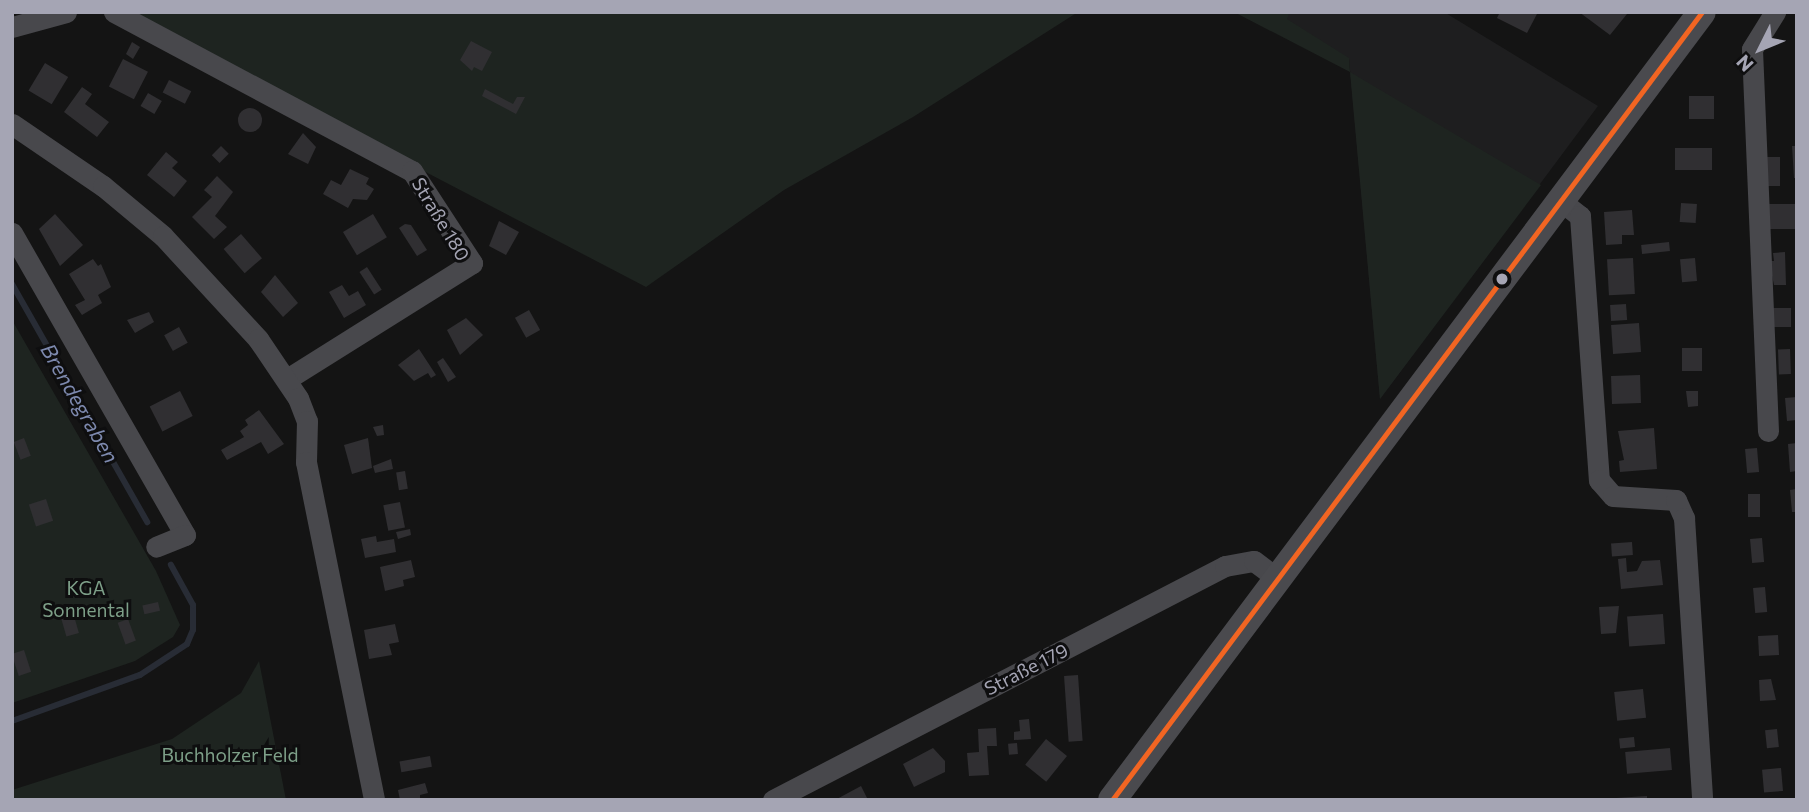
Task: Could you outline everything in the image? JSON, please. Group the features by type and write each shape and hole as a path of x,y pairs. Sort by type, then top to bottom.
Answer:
{"main road":[{"path":"1112,800 1702,12"}],"street":[{"path":"12,27 66,12"},
{"name":"Straße 180","path":"114,12 412,171 472,263 288,379"},
{"path":"1768,431 1752,49 1775,12"},
{"path":"12,124 103,186 163,236 209,282 288,379 307,421 306,462 373,800"},
{"path":"1562,202 1580,216 1599,480 1613,496 1676,500 1684,518 1702,800"},
{"path":"12,233 185,535 156,547"},
{"name":"Straße 179","path":"773,800 1225,566 1254,561 1278,579"}],"shaded area":[{"path":"1290,12 1444,12 1598,106 1380,399 1349,59 1286,19"}],"green space":[{"path":"119,12 1078,12 913,117 784,190 646,287"},
{"path":"1234,12 1290,12 1287,19 1349,58 1350,72"},
{"path":"1350,72 1541,185 1380,399"},
{"name":"KGA Sonnental","path":"12,320 156,571 180,625 173,637 135,661 12,703"},
{"name":"Buchholzer Feld","path":"259,661 286,800 12,800 12,790 172,739 241,693"}],"building":[{"path":"1500,12 1538,12 1527,33 1497,18"},
{"path":"1579,12 1625,12 1627,14 1610,35"},
{"path":"471,41 492,52 482,71 474,67 472,71 460,60"},
{"path":"132,42 140,47 133,59 126,54"},
{"path":"123,59 148,72 134,99 109,87"},
{"path":"45,63 68,77 52,104 29,90"},
{"path":"169,80 191,91 185,104 163,92"},
{"path":"82,87 92,94 85,104 109,122 97,137 64,112"},
{"path":"485,89 513,104 517,97 525,97 516,114 482,96"},
{"path":"148,93 162,101 154,114 140,106"},
{"path":"1689,96 1714,96 1714,119 1689,119"},
{"path":"250,108 261,115 262,120 255,131 250,132 239,125 238,120 245,109"},
{"path":"303,133 316,147 308,164 288,154"},
{"path":"221,146 229,154 220,163 212,155"},
{"path":"1792,146 1797,146 1797,178 1794,178"},
{"path":"1675,148 1712,148 1712,170 1675,170"},
{"path":"166,152 178,162 172,168 187,181 174,197 147,175"},
{"path":"1765,157 1780,157 1780,186 1765,186"},
{"path":"350,169 369,178 366,184 374,189 367,200 353,199 348,208 323,194 331,180 341,185"},
{"path":"217,176 233,192 215,216 227,227 214,239 192,217 212,197 204,190"},
{"path":"1681,203 1697,204 1696,223 1680,222"},
{"path":"1768,204 1797,204 1797,229 1768,229"},
{"path":"1632,210 1634,235 1622,235 1622,244 1606,245 1604,212"},
{"path":"55,214 83,245 60,266 39,229"},
{"path":"373,214 387,237 357,255 343,232"},
{"path":"499,221 519,232 506,255 489,246"},
{"path":"405,224 411,225 427,250 417,256 399,228"},
{"path":"241,234 262,258 245,273 224,249"},
{"path":"1669,242 1670,251 1642,254 1641,245"},
{"path":"1785,252 1786,285 1774,285 1769,261 1774,261 1773,253"},
{"path":"1633,258 1635,294 1609,295 1607,259"},
{"path":"1695,258 1697,281 1682,282 1680,259"},
{"path":"93,259 98,266 101,264 111,287 98,295 102,303 82,315 75,305 85,300 69,274"},
{"path":"367,267 382,290 374,295 359,272"},
{"path":"275,275 298,303 283,317 261,292"},
{"path":"342,285 349,296 358,291 366,305 344,318 329,292"},
{"path":"1626,304 1627,320 1611,321 1610,305"},
{"path":"1772,308 1791,308 1791,327 1772,327"},
{"path":"529,310 540,330 526,338 515,318"},
{"path":"149,312 154,322 135,333 127,320"},
{"path":"466,318 483,335 460,355 447,330"},
{"path":"1639,323 1641,352 1613,354 1611,325"},
{"path":"179,327 188,343 173,351 164,335"},
{"path":"1682,348 1702,348 1702,371 1682,371"},
{"path":"419,349 436,375 431,378 428,373 414,381 398,365"},
{"path":"1778,349 1790,349 1791,374 1779,374"},
{"path":"443,358 456,377 448,382 437,362"},
{"path":"1640,375 1641,403 1612,404 1611,376"},
{"path":"180,391 193,416 162,431 150,406"},
{"path":"1686,391 1698,391 1698,406 1688,407"},
{"path":"1797,397 1797,420 1787,421 1785,398"},
{"path":"259,410 284,444 268,454 261,442 227,460 221,450 244,437 240,431 248,425 245,420"},
{"path":"383,425 384,435 377,436 373,427"},
{"path":"1654,428 1657,469 1620,472 1619,461 1624,460 1618,431"},
{"path":"24,438 31,456 21,460 14,442"},
{"path":"368,438 372,468 352,474 344,445"},
{"path":"1797,443 1797,471 1790,472 1788,444"},
{"path":"1757,448 1759,472 1747,473 1745,449"},
{"path":"391,459 393,469 375,473 373,466"},
{"path":"405,471 408,489 399,490 396,472"},
{"path":"1797,489 1797,512 1792,512 1790,490"},
{"path":"1748,494 1760,494 1760,517 1748,517"},
{"path":"46,499 53,521 36,526 29,505"},
{"path":"400,502 405,528 388,531 383,505"},
{"path":"410,529 411,535 398,539 396,532"},
{"path":"376,536 377,542 394,539 396,552 365,558 361,539"},
{"path":"1762,538 1764,562 1752,563 1750,539"},
{"path":"1632,542 1633,555 1612,556 1611,543"},
{"path":"1626,558 1627,572 1637,571 1642,561 1660,560 1663,585 1621,589 1618,559"},
{"path":"411,560 415,577 403,580 404,586 385,591 380,567"},
{"path":"1765,587 1767,612 1755,613 1753,588"},
{"path":"158,602 160,611 144,614 142,606"},
{"path":"1619,606 1616,633 1601,634 1599,607"},
{"path":"72,609 79,633 66,637 60,613"},
{"path":"1663,614 1665,644 1629,646 1627,617"},
{"path":"128,619 136,641 126,644 118,623"},
{"path":"395,624 399,642 389,644 392,655 369,659 364,630"},
{"path":"1778,635 1779,655 1759,656 1758,636"},
{"path":"24,650 31,672 19,676 12,654"},
{"path":"1078,675 1083,741 1069,742 1064,676"},
{"path":"1771,679 1776,700 1760,701 1759,680"},
{"path":"1643,689 1646,718 1617,721 1614,692"},
{"path":"1029,719 1031,739 1014,740 1014,732 1020,731 1019,720"},
{"path":"996,728 997,746 987,746 989,775 969,776 967,753 979,752 978,729"},
{"path":"1777,729 1779,747 1767,748 1765,730"},
{"path":"1634,737 1635,747 1620,749 1619,739"},
{"path":"1046,739 1067,756 1046,782 1025,765"},
{"path":"1017,743 1018,754 1009,755 1008,744"},
{"path":"933,748 945,761 945,772 914,787 903,764"},
{"path":"1670,748 1672,770 1627,774 1625,752"},
{"path":"430,756 432,767 401,772 399,761"},
{"path":"1781,768 1783,791 1764,793 1762,770"},
{"path":"425,783 428,793 420,795 420,800 400,800 398,790"},
{"path":"861,786 868,800 835,800"},
{"path":"1647,796 1647,800 1616,800 1616,798"}],"waterway":[{"name":"Brendegraben","path":"12,284 147,522"},
{"name":"Brendegraben","path":"12,721 140,675 187,644 193,630 193,605 171,565"}],"transit line":[{"path":"1112,800 1702,12"}]}
